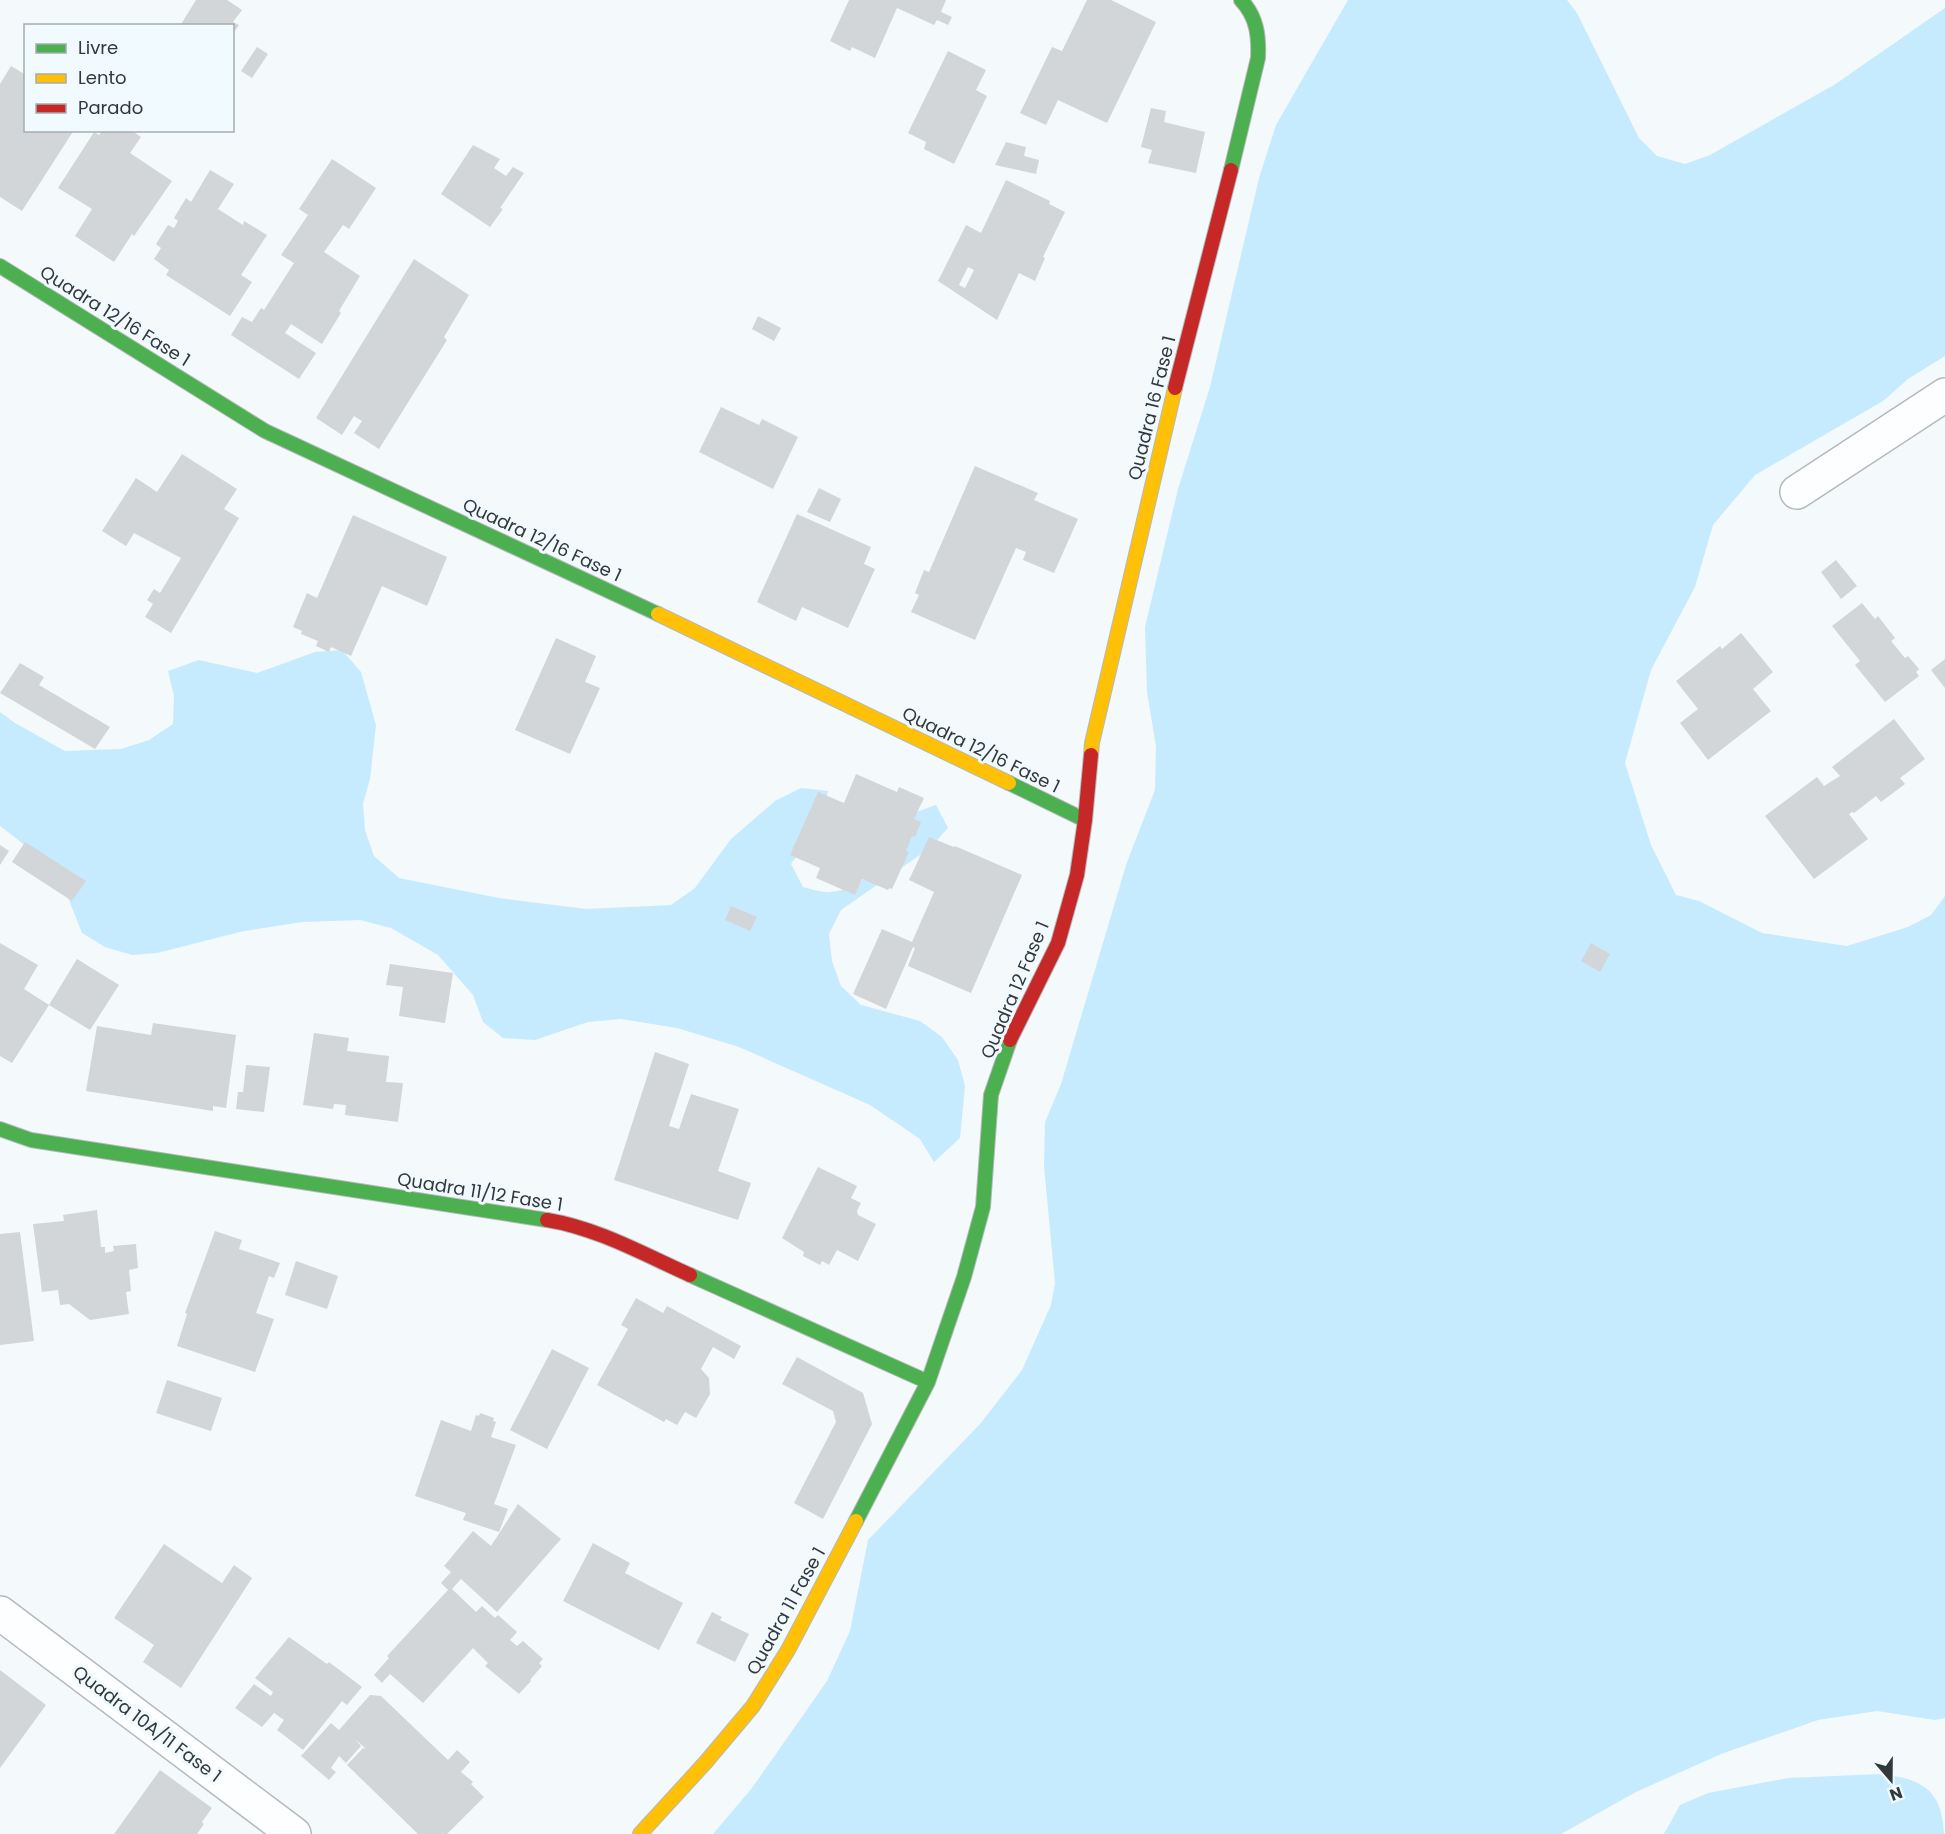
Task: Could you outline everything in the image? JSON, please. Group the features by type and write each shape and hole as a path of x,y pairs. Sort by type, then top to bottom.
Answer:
{"street":[{"name":"Quadra 16 Fase 1","path":"1085,820 1095,731 1168,414 1257,67 1259,50 1257,30 1245,4"},
{"name":"Quadra 12/16 Fase 1","path":"0,266 265,430 730,647 1085,820"},
{"path":"1797,492 1945,395"},
{"name":"Quadra 12 Fase 1","path":"928,1382 964,1277 983,1207 991,1095 1010,1040 1058,943 1077,875 1085,820"},
{"name":"Quadra 11/12 Fase 1","path":"0,1129 31,1140 571,1224 599,1234 928,1382"},
{"name":"Quadra 11 Fase 1","path":"640,1834 753,1706 788,1650 928,1382"},
{"name":"Quadra 10A/11 Fase 1","path":"0,1613 294,1834"}],"shaded area":[{"path":"1348,0 1567,0 1577,13 1639,138 1657,156 1685,164 1710,155 1834,85 1945,8 1945,356 1908,379 1883,401 1755,475 1713,525 1695,587 1651,670 1625,763 1651,845 1676,895 1699,901 1762,933 1847,946 1908,927 1931,915 1945,896 1945,1718 1935,1720 1877,1711 1818,1720 1721,1754 1636,1792 1561,1834 713,1834 752,1788 827,1681 850,1631 868,1540 980,1424 1022,1370 1051,1305 1055,1283 1044,1166 1045,1122 1061,1084 1127,862 1155,790 1156,746 1147,692 1145,627 1178,489 1210,387 1259,178 1276,125"},
{"path":"342,650 361,672 376,725 370,779 363,804 365,830 374,856 399,878 499,898 586,909 671,905 695,888 731,839 775,801 801,788 828,791 823,820 791,864 803,887 831,892 846,889 869,874 887,852 908,815 936,805 948,828 930,848 841,910 829,934 832,961 841,986 861,1005 920,1021 942,1037 958,1060 965,1086 960,1138 934,1162 920,1139 870,1105 739,1047 677,1028 621,1019 588,1022 535,1040 503,1038 483,1022 473,995 438,955 391,928 360,920 302,922 244,931 157,953 132,955 105,947 82,933 62,882 22,843 0,826 0,712 65,751 121,749 149,740 173,724 174,696 168,671 199,660 257,673 315,652"},
{"path":"1881,1774 1908,1779 1928,1789 1939,1807 1944,1834 1664,1834 1680,1805 1708,1793 1788,1778"}],"building":[{"path":"196,0 227,0 242,10 233,22 239,25 234,32 234,24 181,24"},
{"path":"849,0 946,0 941,12 952,17 948,25 937,20 934,25 897,8 875,58 852,47 850,51 830,41"},
{"path":"1087,0 1111,0 1156,22 1107,123 1058,100 1046,125 1020,113 1052,47 1062,51"},
{"path":"257,47 268,54 252,78 241,71"},
{"path":"948,51 986,70 976,90 987,96 954,164 924,149 926,142 908,133"},
{"path":"11,66 24,74 24,132 73,132 22,211 0,197 0,84"},
{"path":"1151,108 1166,111 1164,122 1205,132 1196,173 1148,163 1152,150 1141,147"},
{"path":"94,132 99,135 101,132 134,132 141,137 130,153 172,181 114,262 75,236 92,209 58,188"},
{"path":"1006,142 1026,147 1024,156 1039,160 1036,174 995,165"},
{"path":"473,145 500,159 494,168 506,176 513,167 524,173 490,227 441,194"},
{"path":"332,159 376,188 349,229 343,225 324,252 360,276 322,344 291,324 285,333 316,353 299,379 231,335 242,317 252,322 261,308 264,310 294,263 281,255 308,215 299,209"},
{"path":"210,170 234,184 218,209 243,225 244,221 267,235 241,275 252,282 230,316 166,275 169,270 154,259 161,248 156,244 168,225 174,228 178,221 174,218 186,198 191,202"},
{"path":"1006,180 1050,201 1049,204 1065,212 1043,257 1045,258 1035,281 1019,273 997,320 938,281 966,225 981,233","holes":["968,267 974,270 965,288 959,285"]},
{"path":"414,259 469,295 444,337 447,340 379,449 354,433 362,421 354,416 342,435 316,418"},
{"path":"758,316 781,328 774,341 752,329"},
{"path":"721,407 759,425 762,419 798,437 773,489 699,452"},
{"path":"182,454 237,489 224,509 239,518 171,633 145,617 153,604 147,600 154,589 160,593 181,558 134,533 126,546 102,531 136,478 157,492"},
{"path":"975,466 1038,493 1034,500 1078,519 1054,573 1023,560 1026,552 1016,548 975,640 911,612 919,595 915,593 924,570 929,572"},
{"path":"819,488 841,499 830,522 807,512"},
{"path":"797,514 871,547 864,564 875,569 848,628 802,607 796,621 757,602"},
{"path":"353,515 447,557 427,606 382,586 351,656 331,647 329,652 316,646 318,641 301,634 302,631 293,627 307,593 317,598"},
{"path":"1836,560 1857,586 1841,599 1821,572"},
{"path":"1862,603 1875,619 1878,616 1895,638 1891,641 1905,658 1908,656 1919,669 1916,672 1919,676 1885,702 1855,665 1860,661 1832,626"},
{"path":"1741,633 1773,672 1753,689 1771,711 1708,760 1680,723 1698,709 1676,681 1720,646 1722,649"},
{"path":"556,638 596,656 585,682 600,688 570,754 515,730"},
{"path":"1945,659 1945,688 1931,670"},
{"path":"20,663 44,677 39,685 110,727 95,749 0,693"},
{"path":"1894,719 1925,759 1900,778 1905,784 1881,802 1876,796 1854,813 1849,814 1868,839 1814,879 1765,816 1817,777 1824,786 1840,776 1832,767"},
{"path":"856,774 897,792 899,787 924,798 914,819 921,822 915,837 912,836 906,851 909,852 892,889 888,890 862,879 855,895 816,878 820,868 790,855 818,792 844,803"},
{"path":"929,837 1022,875 971,993 908,966 915,948 913,947 886,1009 853,994 882,929 912,942 934,892 909,880"},
{"path":"25,842 86,881 72,901 12,862"},
{"path":"0,845 9,851 0,865"},
{"path":"731,906 757,917 750,931 725,920"},
{"path":"0,943 38,965 24,989 49,1005 12,1063 0,1056"},
{"path":"1591,943 1610,954 1600,972 1581,961"},
{"path":"77,959 119,985 90,1030 49,1005"},
{"path":"390,964 453,973 445,1023 399,1016 403,987 386,985"},
{"path":"153,1023 236,1035 226,1108 213,1106 213,1111 86,1091 97,1026 151,1035"},
{"path":"314,1033 349,1038 347,1051 389,1056 386,1082 403,1083 398,1122 345,1115 346,1105 334,1104 333,1109 303,1105"},
{"path":"655,1052 689,1064 669,1126 679,1129 691,1094 739,1109 718,1171 751,1183 738,1220 614,1180"},
{"path":"246,1065 270,1067 264,1112 236,1109 238,1092 243,1092"},
{"path":"818,1167 857,1186 851,1198 861,1203 857,1211 858,1215 876,1224 858,1261 837,1250 829,1265 822,1261 820,1265 803,1256 804,1252 782,1238"},
{"path":"97,1210 101,1247 105,1247 105,1253 114,1251 113,1246 136,1244 138,1268 129,1270 131,1291 126,1292 129,1314 90,1320 69,1304 60,1305 58,1290 42,1292 33,1224 64,1221 63,1215"},
{"path":"215,1231 242,1240 239,1249 280,1263 274,1278 269,1276 256,1313 274,1319 255,1372 177,1346 187,1314 185,1313"},
{"path":"20,1232 34,1341 0,1345 0,1234"},
{"path":"296,1261 338,1276 327,1309 285,1295"},
{"path":"636,1298 663,1313 667,1306 741,1346 734,1359 713,1347 701,1369 709,1378 710,1394 696,1418 685,1412 677,1425 666,1419 664,1422 597,1385 628,1329 621,1325"},
{"path":"552,1349 589,1368 547,1449 510,1430"},
{"path":"797,1357 863,1393 872,1424 823,1519 794,1503 836,1422 833,1411 782,1384"},
{"path":"167,1380 222,1398 211,1431 156,1413"},
{"path":"480,1413 494,1418 493,1421 496,1422 491,1437 516,1445 494,1504 508,1509 499,1532 463,1520 466,1513 415,1496 441,1420 471,1431 476,1415 479,1416"},
{"path":"518,1504 561,1539 497,1612 461,1579 452,1589 476,1612 482,1606 495,1618 498,1615 517,1632 510,1640 517,1646 523,1641 543,1659 539,1663 542,1666 531,1681 519,1694 485,1666 488,1663 473,1648 423,1703 390,1674 382,1683 374,1675 389,1658 387,1656 448,1590 441,1583 451,1572 444,1566 473,1531 491,1546"},
{"path":"593,1543 630,1563 625,1573 683,1603 659,1650 563,1601"},
{"path":"164,1544 222,1583 234,1565 252,1578 181,1688 143,1662 154,1645 114,1618"},
{"path":"712,1612 722,1617 720,1620 749,1634 735,1662 696,1643"},
{"path":"289,1637 327,1664 329,1662 362,1687 347,1705 342,1701 303,1750 277,1730 284,1720 274,1713 262,1727 235,1708 254,1684 271,1696 273,1692 255,1678"},
{"path":"0,1670 46,1705 0,1768"},
{"path":"370,1695 381,1696 448,1760 457,1750 470,1762 461,1772 473,1782 471,1784 484,1797 447,1834 418,1834 347,1765 363,1748 366,1749 355,1739 361,1746 346,1763 339,1756 331,1768 336,1772 329,1780 301,1756 331,1723 339,1730"},
{"path":"160,1770 212,1808 197,1834 114,1834"}],"traffic: fast":[{"path":"1231,170 1258,58 1254,20 1241,0"},
{"path":"0,266 265,431 658,614"},
{"path":"1009,783 1085,820"},
{"path":"856,1521 928,1382 964,1277 983,1207 991,1095 1010,1040"},
{"path":"0,1129 31,1140 547,1220"},
{"path":"690,1275 928,1382"}],"traffic: slow":[{"path":"1091,755 1175,388"},
{"path":"658,614 1009,783"},
{"path":"640,1834 753,1706 788,1650 856,1521"}],"traffic: jam":[{"path":"1175,388 1231,170"},
{"path":"1010,1040 1058,943 1077,875 1091,755"},
{"path":"547,1220 602,1235 690,1275"}]}
